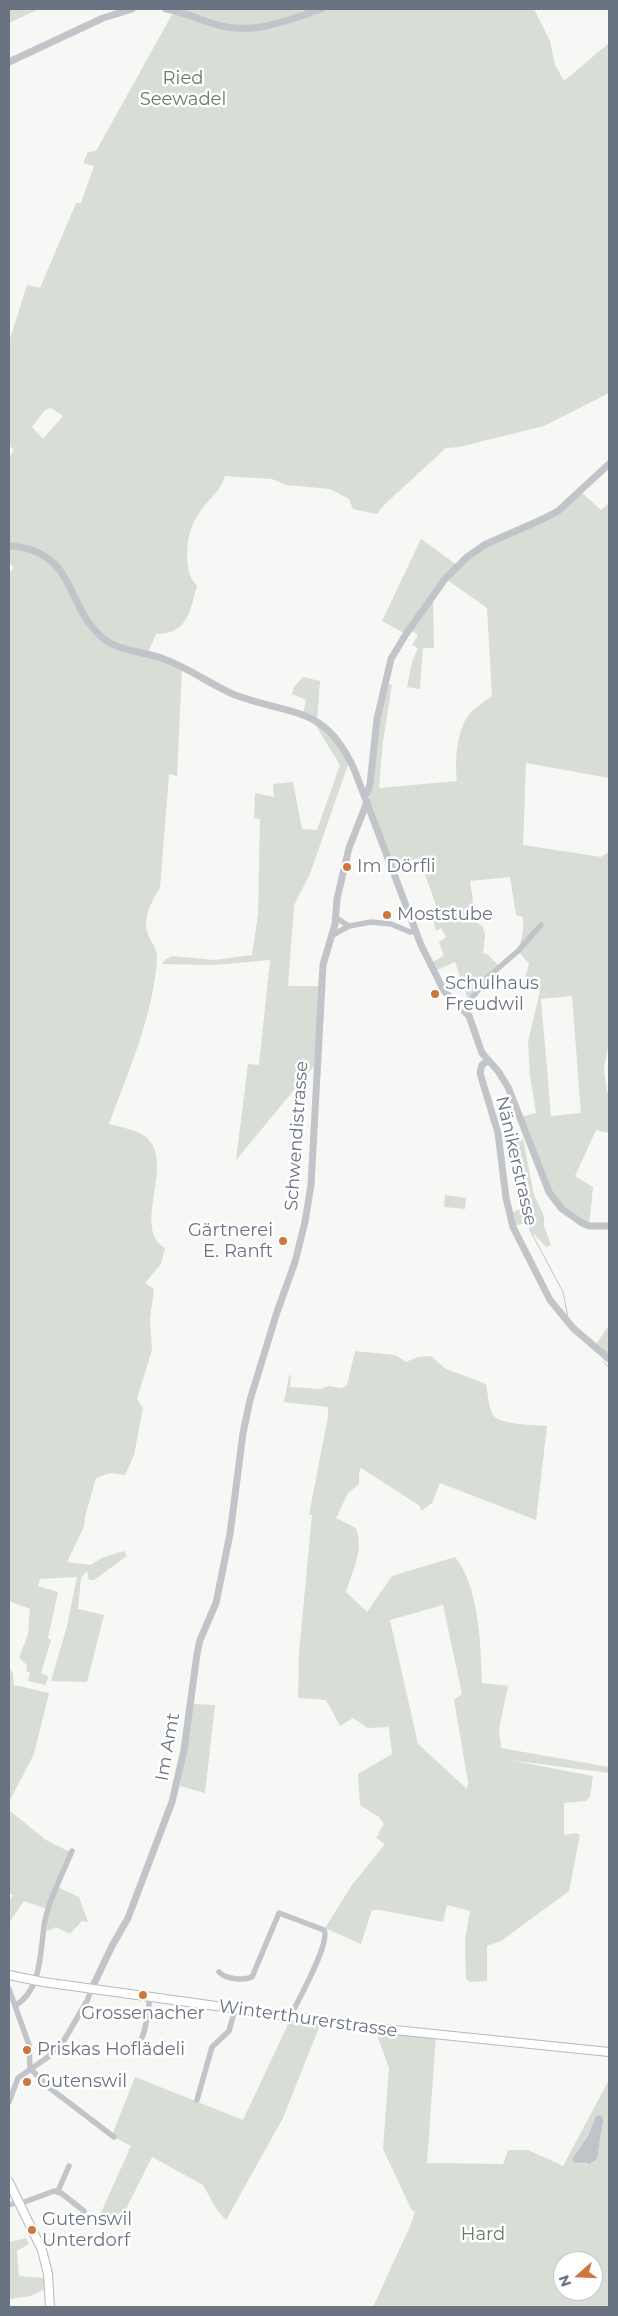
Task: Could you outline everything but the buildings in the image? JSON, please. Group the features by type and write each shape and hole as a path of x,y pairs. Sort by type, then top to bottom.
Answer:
{"main road":[{"name":"Winterthurerstrasse","path":"9,1975 34,1982 92,1988 375,2028 609,2052"},
{"path":"9,2182 44,2259 50,2307"}],"street":[{"path":"9,62 103,18 132,9"},
{"path":"166,9 215,24 247,29 277,25 321,9"},
{"name":"Schwendistrasse","path":"234,1500 243,1434 250,1400 277,1312 295,1262 309,1204 323,965 336,917 337,900 349,848 370,784 377,719 391,659 406,634 445,579 467,557 486,544 558,511 609,464"},
{"path":"9,546 36,551 56,564 87,619 103,637 121,648 163,658 236,695 317,720 331,732 344,750 366,799 416,932 444,991 464,1009 471,1020 482,1053 487,1061 498,1071 508,1087 546,1185 556,1202 582,1224 609,1226"},
{"path":"336,917 349,926"},
{"path":"331,936 349,926 378,922 407,932 416,932"},
{"path":"464,1009 487,978 518,951 541,925"},
{"name":"Nänikerstrasse","path":"487,1061 481,1068 481,1077 498,1133 506,1198 513,1227 550,1300 573,1328 609,1359"},
{"name":"Im Amt","path":"92,1988 128,1918 177,1786 184,1750 197,1654 200,1640 216,1603 234,1500"},
{"path":"16,2005 24,1998 34,1982 43,1944 45,1920 72,1851"},
{"path":"219,1972 222,1975 236,1978 248,1979 252,1977 279,1914 324,1930 326,1937 314,1970 290,2017"},
{"path":"9,2102 18,2078 48,2057 63,2042 87,2001 92,1988"},
{"path":"9,1990 30,2045 30,2068 47,2086 114,2137"},
{"path":"132,2053 141,2043 148,2020 150,1996"},
{"path":"197,2100 212,2047 229,2031 234,2009"},
{"path":"58,2191 69,2166"},
{"path":"9,2205 47,2192 58,2191 84,2211"}],"green space":[{"path":"9,9 39,9 9,23"},
{"name":"Ried Seewadel","path":"166,9 534,9 550,41 555,65 564,81 609,43 609,393 544,426 459,447 446,448 385,504 377,514 353,509 349,499 330,489 286,485 272,479 225,476 219,489 200,511 194,523 189,535 187,556 190,575 197,586 189,612 186,619 175,630 156,634 148,653 182,667 177,776 169,774 160,888 154,897 146,920 147,931 157,955 151,1001 139,1043 109,1124 138,1132 146,1137 154,1148 157,1162 152,1226 156,1239 165,1248 161,1264 145,1283 154,1289 150,1319 152,1350 137,1399 143,1408 134,1455 125,1475 110,1473 96,1478 84,1527 67,1562 90,1565 104,1557 124,1551 127,1556 94,1580 89,1580 87,1571 81,1578 78,1609 104,1615 87,1682 51,1681 67,1626 77,1577 40,1579 38,1586 58,1592 48,1638 51,1640 41,1673 48,1676 46,1685 28,1681 30,1673 26,1671 27,1665 19,1658 28,1634 30,1609 9,1601 9,573 14,568 9,562 9,457 14,450 9,445 9,342 27,285 40,288 76,203 81,203 94,166 83,163 88,152 96,151 174,11","holes":["51,408 63,416 43,439 32,427 45,410"]},
{"path":"580,491 601,510 609,503 609,778 526,763 523,845 601,857 609,852 609,1042 604,1069 607,1092 609,1093 609,1133 596,1130 575,1176 593,1187 589,1226 556,1202 520,1117 536,1113 530,1075 528,1042 540,991 522,987 529,964 518,951 523,932 523,917 516,915 510,877 470,881 476,922 483,927 485,935 483,953 487,954 499,966 469,1003 455,962 435,971 430,963 444,956 439,942 446,937 441,928 436,931 433,920 436,905 419,858 392,868 369,803 369,789 384,684 392,685 383,741 379,788 457,781 457,748 464,723 473,710 492,696 487,608 446,579 433,597 434,648 423,648 420,689 407,687 412,662 418,648 412,645 418,635 409,629 406,634 382,621 421,539 457,565 467,557 543,519","holes":["572,996 581,1113 551,1116 541,999"]},
{"path":"303,677 320,681 317,720 350,759 310,874 294,905 288,986 322,986 314,1066 236,1160 248,1064 259,1065 270,960 215,965 162,964 166,959 173,956 214,960 252,955 258,915 260,819 254,818 255,793 274,797 273,784 293,782 302,829 317,830 340,765 311,718 303,715 306,700 292,694 294,687"},
{"path":"523,1139 534,1195 544,1216 544,1226 551,1245 546,1247 530,1230 527,1222 513,1227 509,1215 523,1207 515,1143"},
{"path":"445,1195 466,1198 465,1209 444,1207"},
{"path":"609,1325 609,1359 595,1346"},
{"path":"355,1351 395,1355 406,1362 418,1357 431,1356 446,1369 486,1384 490,1408 493,1415 497,1418 518,1424 547,1426 536,1520 440,1483 432,1503 421,1511 420,1506 361,1468 359,1484 348,1493 336,1518 356,1528 359,1544 358,1552 346,1592 367,1612 392,1576 455,1557 463,1569 474,1600 481,1652 482,1683 508,1686 499,1729 501,1748 609,1767 609,1773 509,1760 593,1776 590,1797 586,1801 564,1803 564,1835 576,1833 580,1835 569,1891 501,1941 487,1946 487,1981 470,1982 466,1979 465,1940 470,1911 447,1905 443,1922 372,1910 361,1944 325,1928 352,1885 385,1844 376,1838 384,1824 379,1817 360,1805 358,1774 392,1754 389,1727 368,1728 353,1718 340,1726 326,1700 298,1698 299,1653 312,1515 309,1515 328,1416 328,1407 284,1402 291,1374 290,1387 320,1389 329,1386 342,1388 347,1385","holes":["443,1605 462,1694 454,1700 468,1782 467,1789 418,1744 390,1620"]},
{"path":"9,1668 13,1673 14,1685 49,1693 34,1754 9,1802"},
{"path":"193,1704 215,1705 205,1793 180,1786"},
{"path":"9,1810 46,1840 70,1852 59,1888 79,1897 88,1922 82,1921 70,1934 56,1927 47,1931 47,1909 24,1901 9,1923 9,1901 13,1895 9,1893"},
{"name":"Hard","path":"328,2017 379,2024 609,2047 609,2052 436,2035 427,2163 503,2164 508,2150 528,2150 563,2166 609,2080 609,2307 373,2307 411,2224 415,2211 412,2211 383,2149 389,2068 375,2029 325,2022","holes":["596,2116 602,2116 597,2157 587,2165 572,2160 588,2136"]},
{"path":"290,2020 320,2025 283,2118 226,2220 217,2210 203,2185 152,2157 117,2227 98,2219 131,2146 114,2137 113,2133 135,2077 243,2120"},
{"path":"26,2238 29,2244 17,2251 19,2276 44,2278 45,2289 30,2296 11,2299 9,2298 9,2242"}],"shaded area":[{"path":"596,2116 602,2116 603,2120 597,2159 589,2164 574,2162 572,2159 588,2136"}],"waterway":[{"path":"530,1230 563,1292 568,1318"},
{"path":"603,1361 609,1368"}],"place":[{"name":"Im Dörfli","path":"347,867"},
{"name":"Moststube","path":"387,915"},
{"name":"Schulhaus Freudwil","path":"435,994"},
{"name":"Gärtnerei E. Ranft","path":"283,1241"},
{"name":"Grossenacher","path":"143,1995"},
{"name":"Priskas Hoflädeli","path":"27,2050"},
{"name":"Gutenswil","path":"27,2082"},
{"name":"Gutenswil Unterdorf","path":"32,2230"}]}
